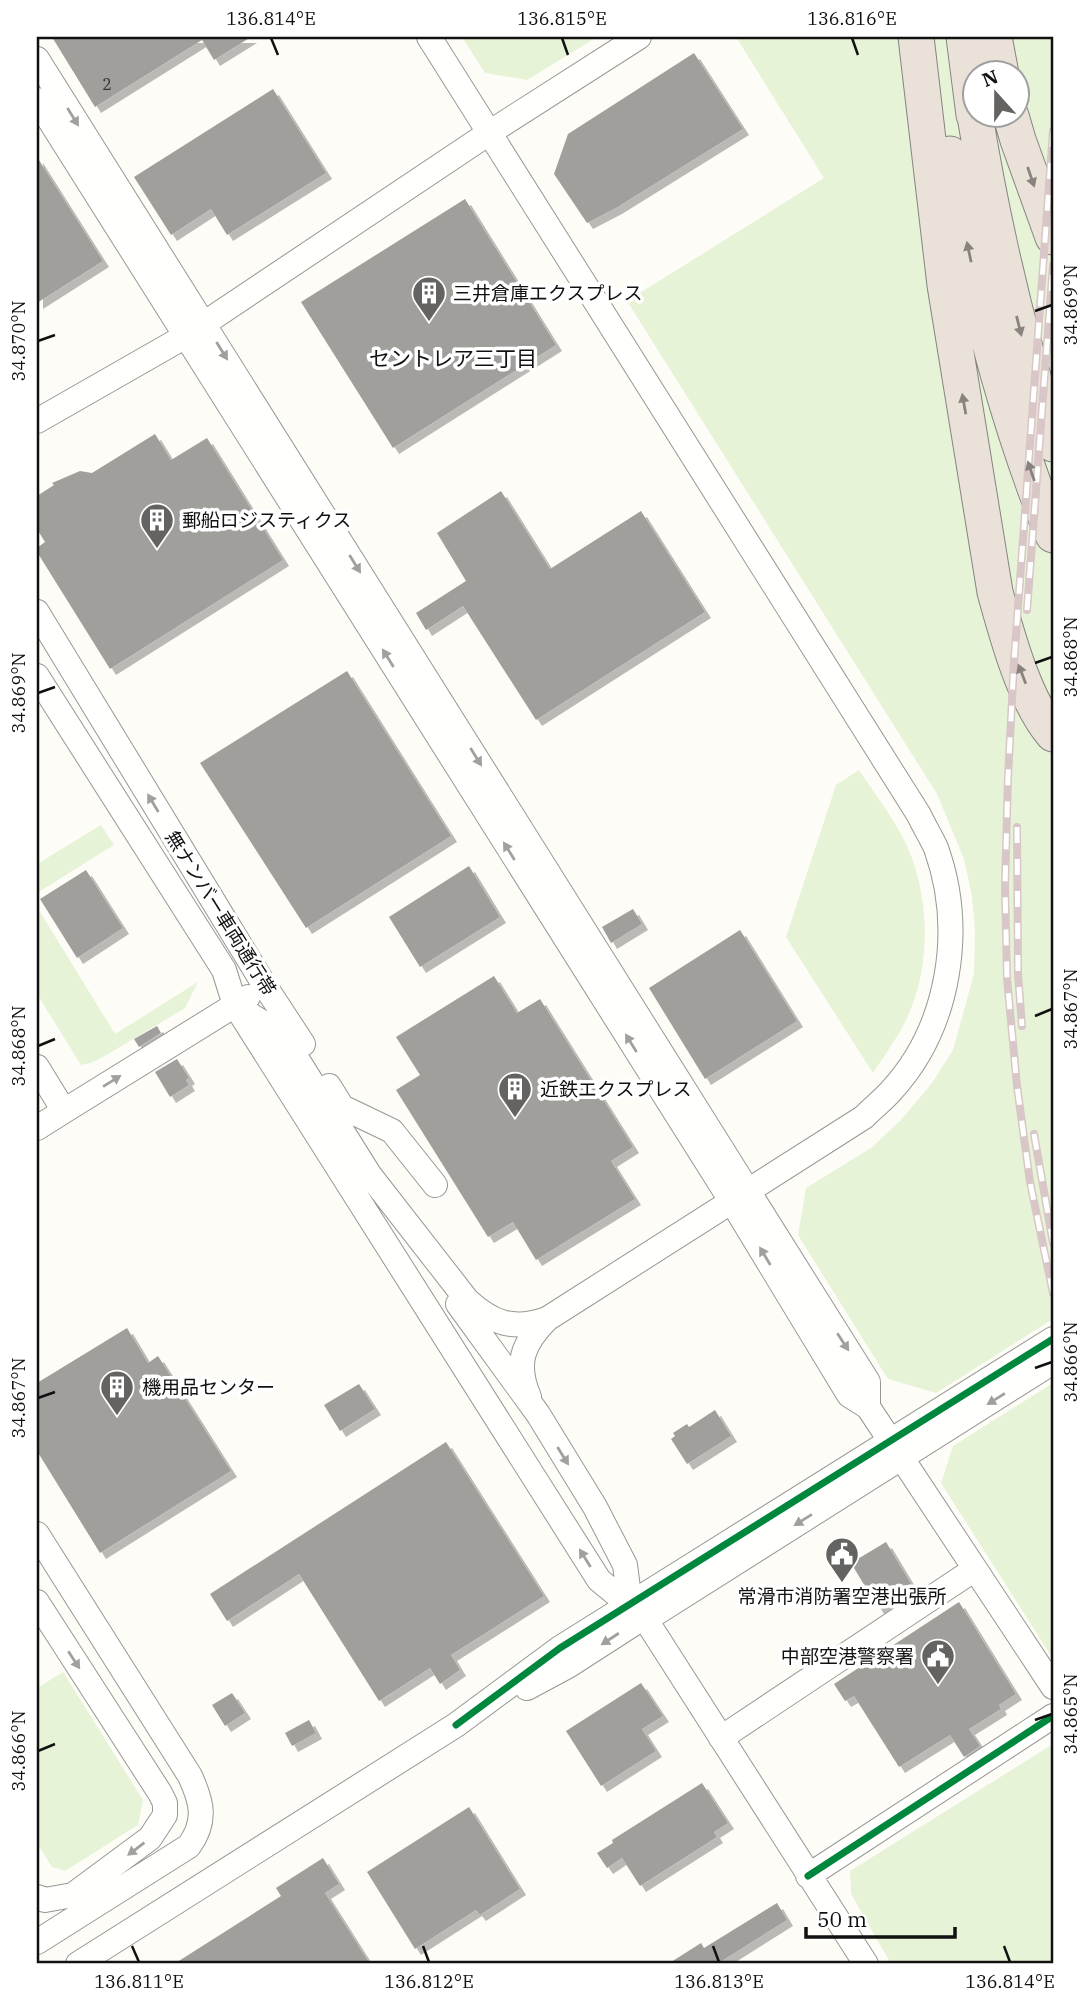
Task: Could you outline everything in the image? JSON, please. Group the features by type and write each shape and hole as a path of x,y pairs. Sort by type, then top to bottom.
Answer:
{"highway":[{"path":"916,37 945,285 995,592 1006,633 1032,700 1053,734"},
{"path":"934,37 954,178 981,306 1010,407 1053,535"},
{"path":"964,37 967,60"},
{"path":"994,37 998,60"},
{"path":"978,130 1009,289 1028,364 1053,444"},
{"path":"1015,130 1053,237"}],"street":[{"path":"365,1169 467,1300 482,1314 510,1324 534,1324 547,1319 864,1117 892,1090 917,1055 936,1015 946,980 950,949 945,880 935,847 899,783 429,37"},
{"path":"37,421 194,329 639,37"},
{"path":"37,60 194,329 740,1197 869,1382 868,1408 1053,1687"},
{"path":"37,100 194,329"},
{"name":"無ナンバー車両通行帯","path":"37,612 342,1107 392,1131 435,1185"},
{"path":"37,676 224,970 235,1005 599,1580 637,1611 866,1964"},
{"path":"37,1128 265,986"},
{"path":"235,1005 282,1035 365,1169 538,1415 595,1507 625,1565 637,1611"},
{"path":"37,1067 64,1111"},
{"path":"538,1415 524,1384 523,1357 526,1344 547,1319"},
{"path":"637,1611 653,1615 896,1450 1053,1339"},
{"path":"896,1450 1053,1362"},
{"path":"556,1511 566,1506 595,1507"},
{"path":"37,1534 190,1776 201,1799 202,1822 189,1846 37,1942"},
{"path":"721,1738 975,1569"},
{"path":"37,1602 160,1793 165,1815 150,1838 73,1895 45,1900 37,1897"},
{"path":"78,1964 456,1725 568,1666 637,1611"},
{"path":"808,1875 1053,1716"}],"green space":[{"path":"462,37 597,37 527,80 485,73"},
{"path":"736,37 1053,37 1053,1319 936,1393 888,1379 798,1235 806,1188 871,1148 901,1120 932,1083 953,1050 974,974 975,931 972,896 964,859 937,794 627,301 824,178"},
{"path":"859,770 901,834 911,855 923,903 925,928 924,953 914,1000 901,1029 873,1073 786,937 836,785"},
{"path":"101,825 114,845 37,893 37,864"},
{"path":"37,907 115,1034 198,982 185,1008 103,1057 81,1065 37,994"},
{"path":"1053,1383 1053,1659 941,1483 953,1446"},
{"path":"63,1672 143,1800 138,1825 65,1871 52,1867 37,1843 37,1688"},
{"path":"1053,1744 1053,1964 891,1964 851,1894 850,1871"}],"building":[{"path":"52,37 251,37 214,60 202,40 95,107"},
{"path":"694,53 743,129 616,208 587,223 554,174 568,134"},
{"path":"273,89 326,173 227,235 211,209 171,235 134,177"},
{"path":"37,157 103,261 37,303"},
{"name":"三井倉庫エクスプレス","path":"465,199 556,345 393,448 301,302"},
{"name":"郵船ロジスティクス","path":"155,434 171,460 207,438 283,560 110,669 37,552 37,548 45,542 37,529 37,496 54,485 52,483 80,471 92,473"},
{"path":"501,491 550,569 641,511 705,612 536,720 463,606 426,630 416,613 466,581 437,533"},
{"path":"347,671 451,836 306,928 200,763"},
{"path":"469,866 500,917 420,967 389,917"},
{"path":"86,870 123,928 77,958 40,899"},
{"path":"633,909 642,924 611,943 602,927"},
{"path":"740,930 797,1021 705,1079 649,988"},
{"name":"近鉄エクスプレス","path":"494,976 517,1013 540,999 633,1147 611,1161 635,1199 536,1260 513,1222 488,1237 396,1090 420,1075 396,1037"},
{"path":"157,1026 161,1033 139,1047 134,1039"},
{"path":"177,1059 189,1078 186,1080 189,1085 170,1097 155,1072"},
{"name":"機用品センター","path":"127,1328 148,1363 158,1356 231,1471 100,1553 37,1451 37,1383"},
{"path":"359,1384 375,1409 340,1431 324,1405"},
{"path":"715,1410 731,1436 687,1464 671,1439 675,1436 673,1433 687,1424 689,1427"},
{"path":"446,1442 544,1596 451,1655 460,1670 440,1684 430,1668 379,1701 299,1574 227,1621 210,1594"},
{"path":"886,1542 913,1587 878,1608 851,1563"},
{"path":"959,1602 1016,1694 999,1705 1001,1709 969,1729 980,1746 964,1757 950,1735 899,1767 854,1696 845,1701 834,1684"},
{"path":"641,1683 663,1716 642,1729 656,1751 601,1786 566,1731"},
{"path":"232,1693 245,1713 225,1726 212,1705"},
{"path":"309,1720 316,1733 292,1746 285,1733"},
{"path":"702,1783 728,1823 714,1832 717,1837 640,1886 622,1858 607,1868 597,1853 613,1843 612,1840"},
{"path":"469,1807 520,1889 480,1915 476,1910 415,1949 367,1872"},
{"path":"323,1858 339,1884 325,1893 370,1964 174,1964 281,1896 276,1888"},
{"path":"777,1903 787,1920 717,1964 668,1964 701,1943 704,1948"}],"railway":[{"path":"1053,131 1014,662 1005,887 1007,978 1017,1086 1030,1182 1053,1293"},
{"path":"1027,610 1053,265"},
{"path":"1017,827 1018,974 1022,1026"},
{"path":"1034,1134 1053,1243"}],"cycle path":[{"path":"456,1725 560,1648 1053,1339"},
{"path":"808,1876 1053,1716"}],"place":[{"name":"三井倉庫エクスプレス","path":"429,323"},
{"name":"郵船ロジスティクス","path":"157,550"},
{"name":"近鉄エクスプレス","path":"515,1119"},
{"name":"機用品センター","path":"117,1417"},
{"name":"常滑市消防署空港出張所","path":"842,1584"},
{"name":"中部空港警察署","path":"938,1686"}],"district":[{"name":"セントレア三丁目","path":"453,359"}]}
